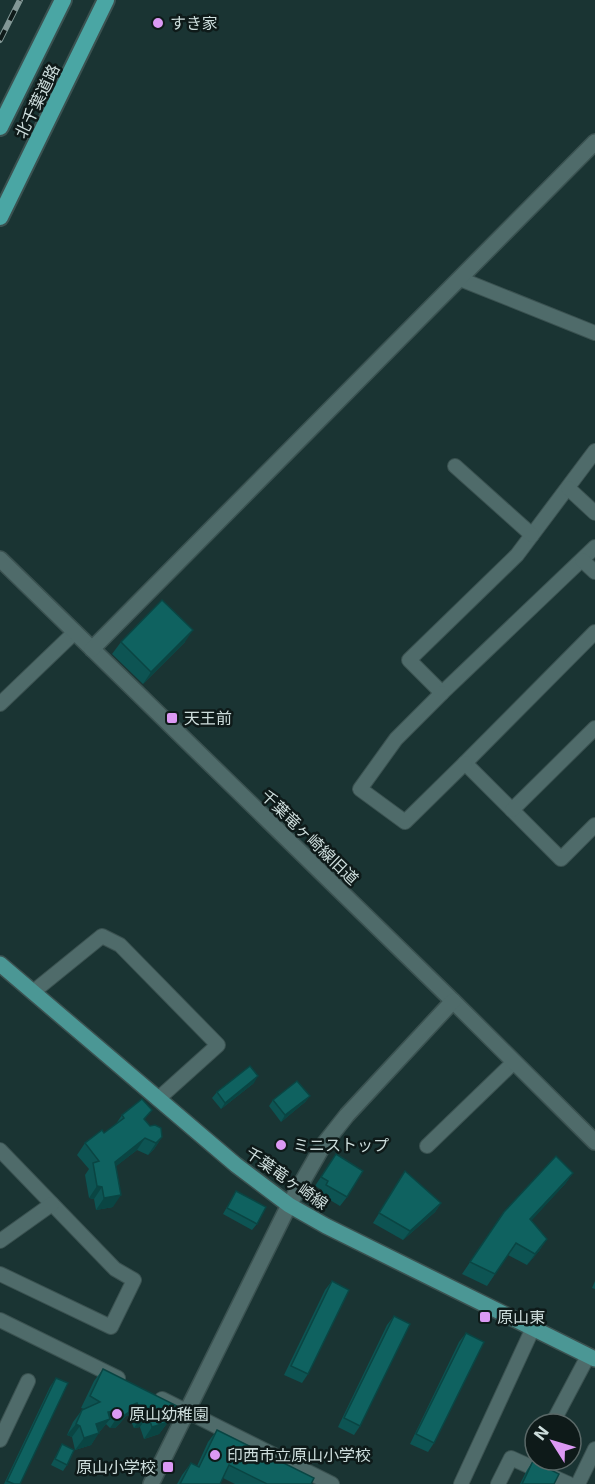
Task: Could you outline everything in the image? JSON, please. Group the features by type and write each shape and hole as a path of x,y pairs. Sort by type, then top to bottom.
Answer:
{"highway":[{"name":"北千葉道路","path":"0,127 63,0"},
{"name":"北千葉道路","path":"0,217 106,0"}],"main road":[{"name":"千葉竜ヶ崎線","path":"0,964 236,1165 289,1205 326,1226 591,1358"}],"street":[{"path":"92,649 595,142"},
{"path":"460,279 595,333"},
{"path":"442,693 409,660 517,555 595,451"},
{"path":"455,466 532,535"},
{"path":"568,488 595,513"},
{"path":"595,547 396,739 360,789 405,822 595,632"},
{"name":"千葉竜ヶ崎線旧道","path":"0,559 595,1142"},
{"path":"582,560 595,572"},
{"path":"0,704 75,632"},
{"path":"512,810 595,728"},
{"path":"465,763 561,859 595,825"},
{"path":"33,992 102,936 120,945 218,1045 158,1099"},
{"path":"151,1484 289,1205 324,1144 346,1115 453,1001"},
{"path":"427,1146 514,1062"},
{"path":"0,1150 6,1165 52,1204 115,1269 134,1280 111,1327 0,1274"},
{"path":"0,1241 52,1204"},
{"path":"0,1320 126,1382"},
{"path":"461,1484 533,1328"},
{"path":"559,1412 591,1358"},
{"path":"0,1440 28,1382"},
{"path":"146,1392 332,1484"},
{"path":"578,1484 595,1449"},
{"path":"498,1484 511,1458 569,1484"}],"building":[{"path":"162,600 193,630 151,672 121,642"},
{"path":"250,1066 258,1076 225,1103 217,1092"},
{"path":"297,1081 310,1096 285,1115 273,1100"},
{"path":"142,1099 152,1110 144,1119 150,1126 155,1125 161,1128 162,1137 156,1143 145,1138 115,1162 121,1195 104,1198 102,1187 97,1186 93,1163 99,1161 85,1143 102,1130 104,1133 124,1118 122,1115"},
{"path":"336,1154 363,1171 347,1197 326,1185 328,1181 321,1177"},
{"path":"556,1156 573,1173 530,1219 547,1239 535,1254 516,1243 495,1274 470,1262 504,1212"},
{"path":"405,1171 441,1203 410,1231 379,1213"},
{"path":"236,1191 266,1207 257,1224 227,1208"},
{"path":"332,1281 349,1290 308,1374 291,1366"},
{"path":"394,1316 410,1324 360,1426 344,1418"},
{"path":"466,1333 484,1342 434,1443 416,1434"},
{"path":"103,1369 177,1406 168,1422 152,1427 148,1415 142,1416 137,1403 130,1406 129,1412 123,1416 118,1416 113,1411 108,1412 110,1419 96,1424 99,1433 84,1438 80,1426 76,1424 82,1410 100,1402 90,1396"},
{"path":"56,1378 68,1383 20,1484 7,1481"},
{"name":"印西市立原山小学校","path":"217,1430 314,1478 311,1484 267,1484 229,1465 220,1484 180,1484 191,1463 199,1467"},
{"path":"62,1444 74,1450 67,1465 55,1459"},
{"path":"528,1472 559,1474 554,1484 522,1484"}],"railway":[{"path":"0,40 20,0"}],"place":[{"name":"すき家","path":"158,23"},
{"name":"天王前","path":"172,718"},
{"name":"ミニストップ","path":"281,1145"},
{"name":"原山東","path":"485,1317"},
{"name":"原山幼稚園","path":"117,1414"},
{"name":"印西市立原山小学校","path":"215,1455"},
{"name":"原山小学校","path":"168,1467"}]}
